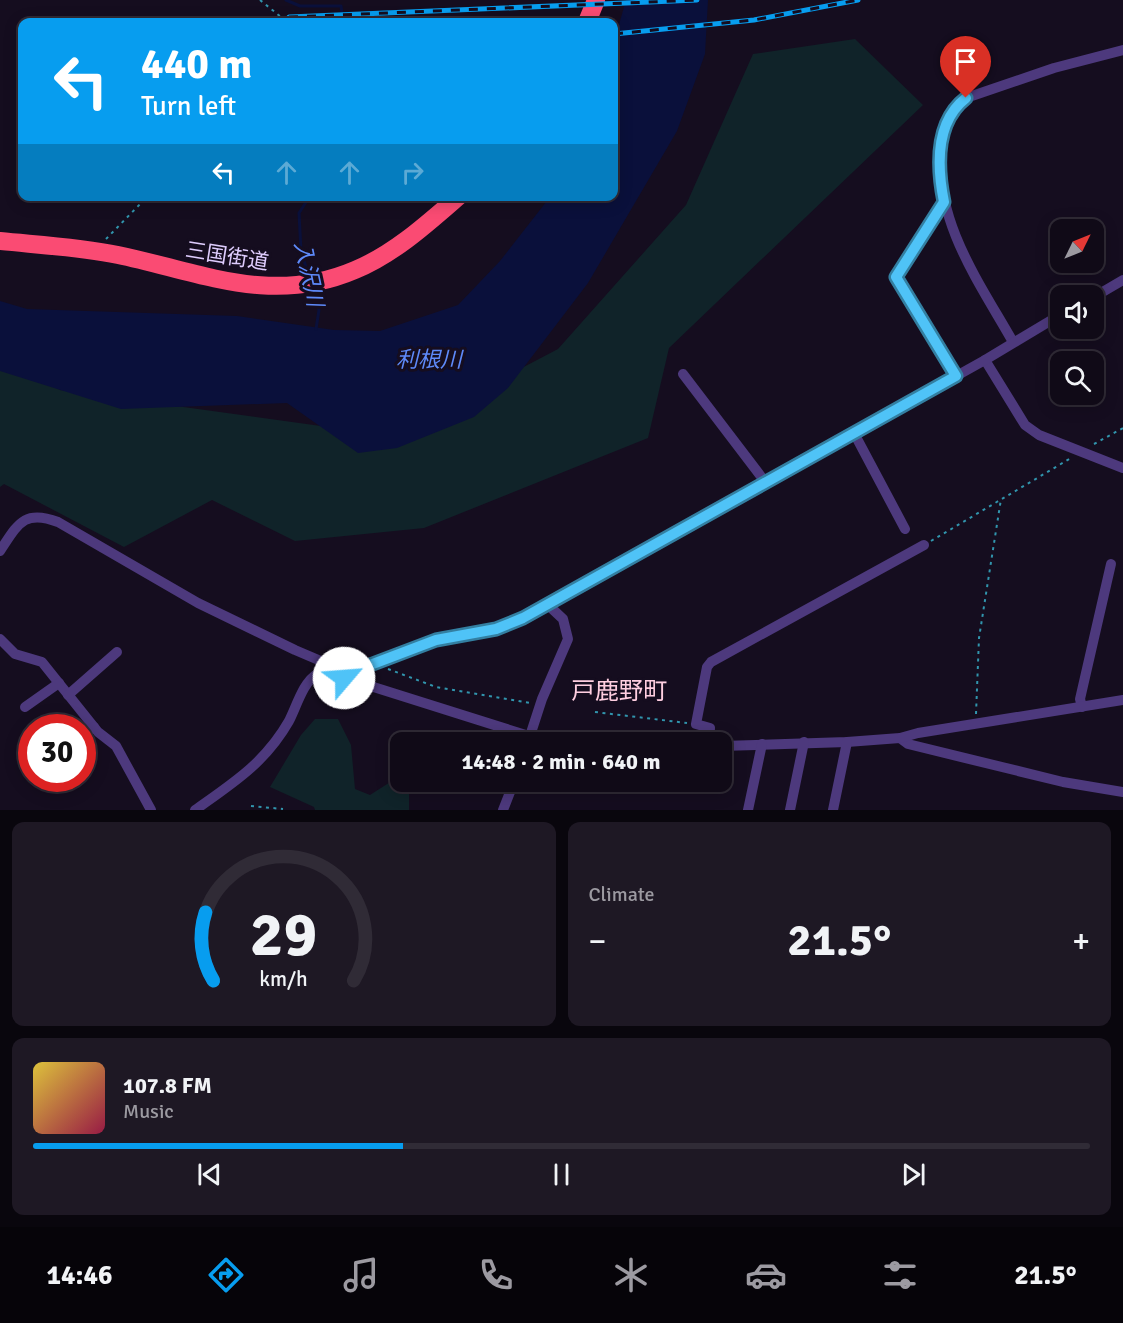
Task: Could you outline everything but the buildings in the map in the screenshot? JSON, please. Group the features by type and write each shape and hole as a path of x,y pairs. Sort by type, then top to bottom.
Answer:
{"highway":[{"path":"589,18 596,0"},
{"name":"三国街道","path":"0,241 97,251 137,259 187,274 235,283 261,286 306,283 334,278 365,266 409,237 453,201"}],"street":[{"path":"1013,342 960,247 944,202 940,184 942,136 946,120 958,104 966,98 1054,68 1123,50"},
{"path":"944,202 896,277 956,376"},
{"path":"1104,291 1123,280"},
{"path":"195,810 265,757 315,675 321,673 344,678 349,673 436,640 496,629 523,618 985,360 1050,321"},
{"path":"985,360 1025,425 1039,435 1123,468"},
{"path":"683,374 766,483"},
{"path":"854,433 905,529"},
{"path":"0,551 13,531 24,520 33,516 43,516 58,522 198,603 295,650 349,673 364,684 505,732"},
{"path":"710,732 710,728 696,724 707,667 711,662 924,545"},
{"path":"1082,707 1080,699 1111,564"},
{"path":"532,732 540,705 568,639 562,619 548,604"},
{"path":"0,639 15,654 42,662 84,714"},
{"path":"0,655 9,648"},
{"path":"68,694 117,652"},
{"path":"25,707 59,682"},
{"path":"732,746 900,738 918,733 1123,700"},
{"path":"96,729 116,746 151,810"},
{"path":"900,738 908,744 919,747 1063,782 1123,792"},
{"path":"790,810 804,742"},
{"path":"833,810 847,742"},
{"path":"748,810 762,744"},
{"path":"503,810 510,792"}],"path":[{"path":"260,0 281,18"},
{"path":"97,251 115,228 143,201"},
{"path":"924,545 1123,428"},
{"path":"975,724 979,638 1000,500"},
{"path":"379,661 392,672 436,687 540,705"},
{"path":"595,712 696,724"},
{"path":"251,806 284,809"}],"shaded area":[{"path":"855,39 923,105 669,348 648,438 424,528 295,541 212,500 124,547 4,484 0,487 0,354 60,390 393,436 558,349 686,205 753,54"},
{"path":"315,719 338,719 351,745 355,789 370,795 390,782 390,792 409,792 409,810 315,810 314,807 270,787 301,735"}],"water":[{"name":"利根川","path":"626,0 708,0 705,54 677,131 588,283 508,388 474,417 397,448 358,453 287,403 121,409 0,371 0,301 27,309 237,316 334,330 380,331 458,305 500,261 547,201 618,201 618,28"}],"waterway":[{"name":"入沢川","path":"286,0 300,6 341,6 342,18"},
{"name":"入沢川","path":"307,201 299,213 301,251 309,277"},
{"name":"入沢川","path":"313,289 319,310 316,329"}],"railway":[{"path":"289,17 697,0"},
{"path":"618,34 754,20 858,0"}],"district":[{"name":"戸鹿野町","path":"619,691"}],"route":[{"path":"344,678 349,673 436,640 496,629 523,618 956,376 896,277 944,202 940,184 942,136 946,120 951,112 966,98"}]}
